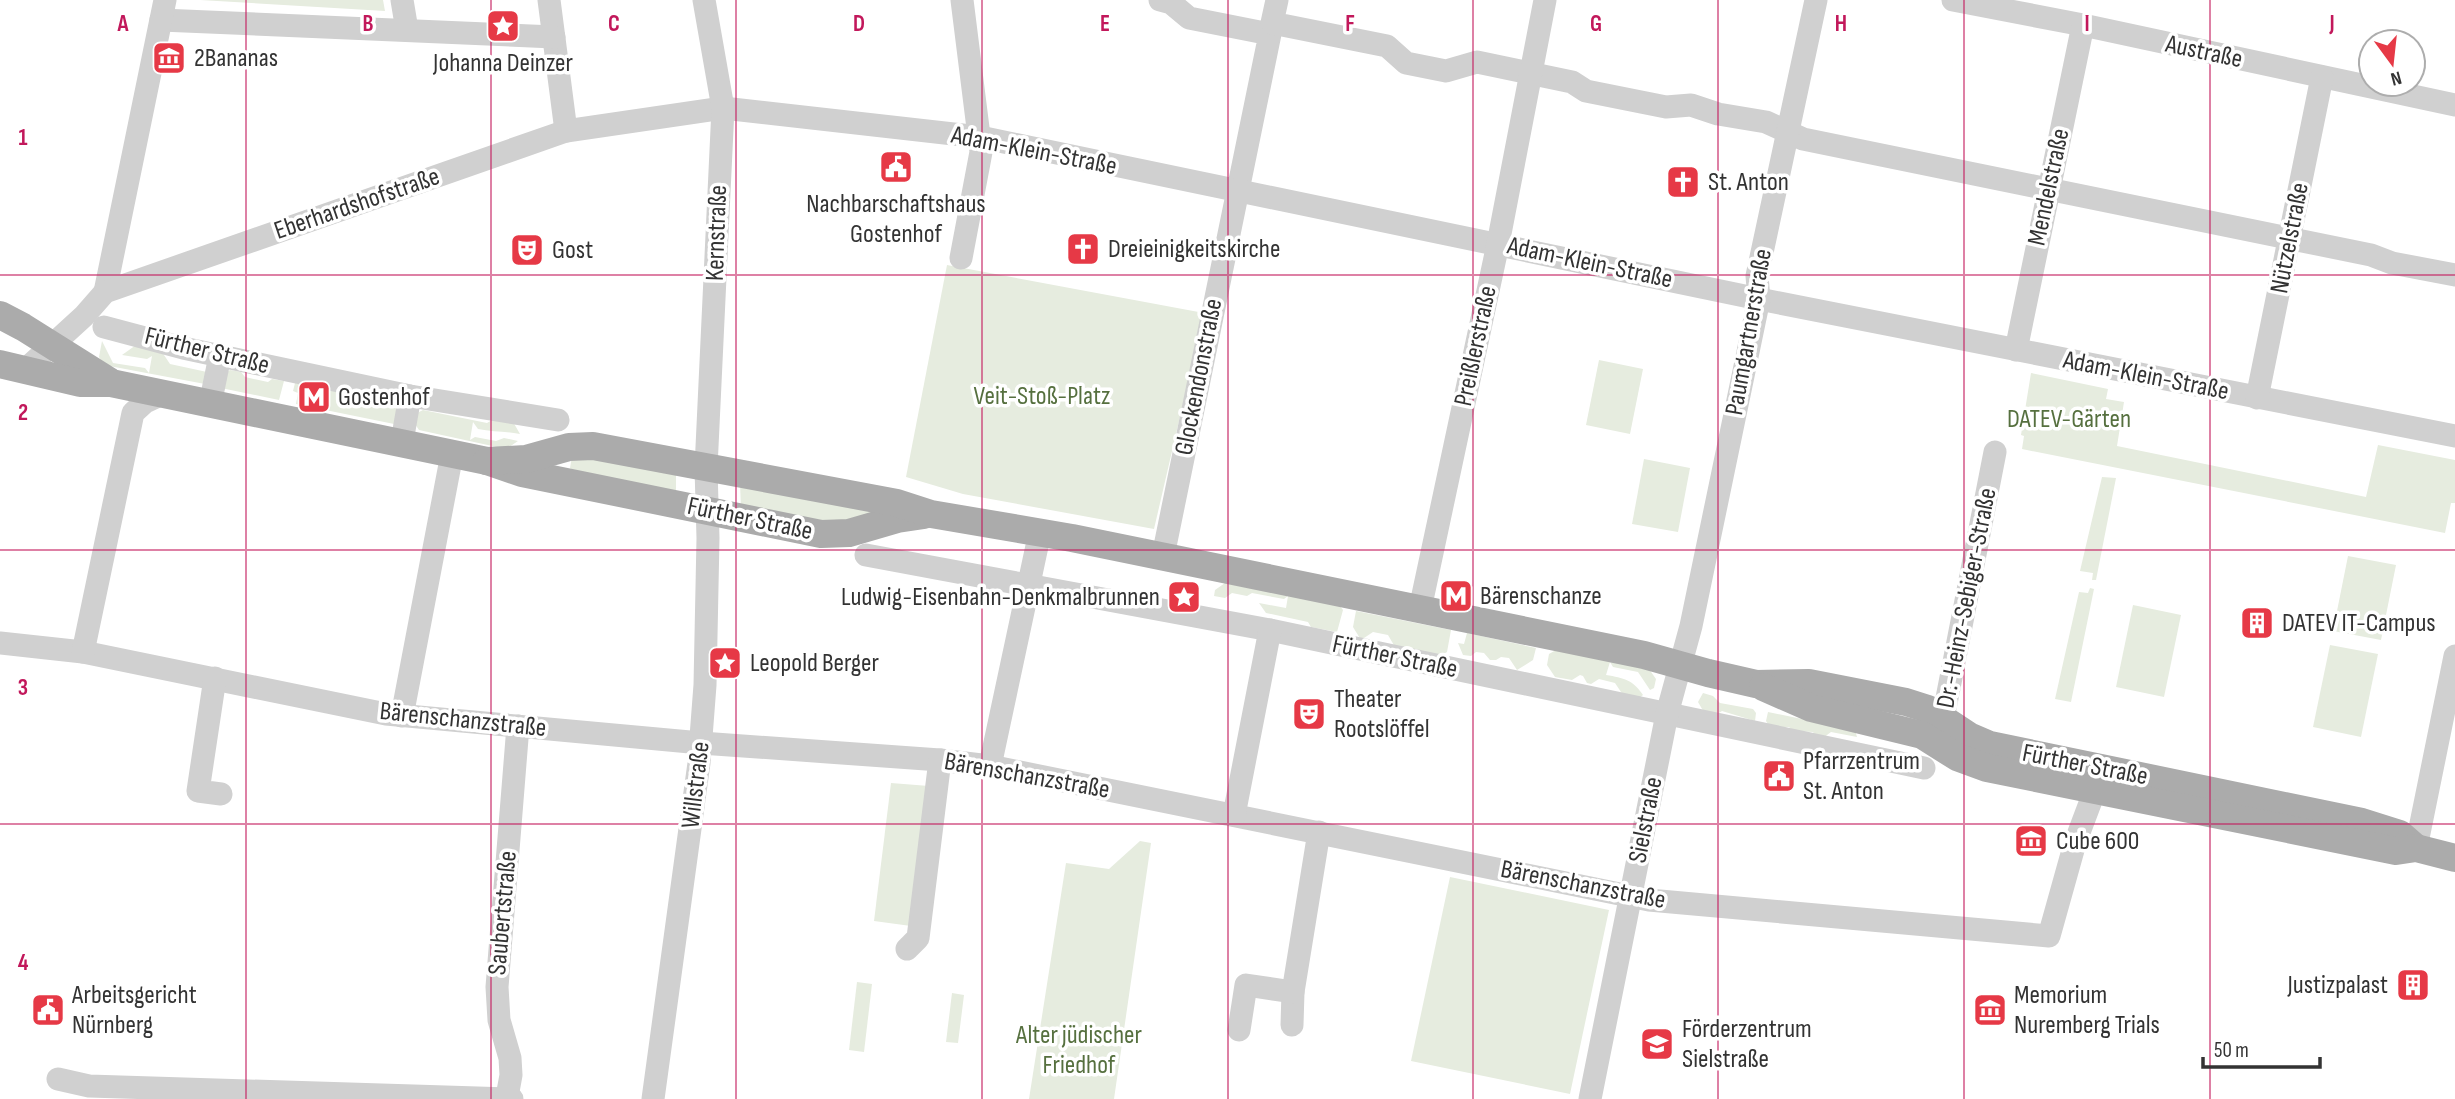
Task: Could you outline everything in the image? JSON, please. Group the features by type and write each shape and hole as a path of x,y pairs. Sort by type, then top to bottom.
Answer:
{"main road":[{"name":"Fürther Straße","path":"0,315 111,383"},
{"name":"Fürther Straße","path":"13,367 80,383 111,383 487,461 522,473 821,534 837,534 897,519 931,514"},
{"name":"Fürther Straße","path":"487,461 534,457 569,447 593,446 897,503 931,514 1163,556 1644,655 1756,684 1811,708 1928,737 1941,732 1969,736 1990,745 2361,822 2400,834 2416,848"},
{"path":"569,447 562,464 565,475 571,482"},
{"path":"837,534 845,517 839,492"},
{"name":"Fürther Straße","path":"1941,732 1957,757 1975,764 2396,850 2416,848 2455,858"}],"street":[{"path":"402,0 407,30"},
{"path":"549,0 566,131"},
{"name":"Kernstraße","path":"704,0 723,108 706,468"},
{"path":"961,258 981,152 962,0"},
{"path":"1160,0 1171,3 1189,18 1387,46 1406,63 1446,71 1477,62 1572,82 1586,91 1666,107 1691,105 1718,114 1766,122 1804,139 2371,255 2392,263 2455,275"},
{"name":"Glockendonstraße","path":"1163,556 1277,0"},
{"name":"Preißlerstraße","path":"1420,609 1498,244 1545,0"},
{"name":"Paumgartnerstraße","path":"1681,665 1759,299 1757,276 1816,0"},
{"name":"Austraße","path":"1953,0 2083,25 2455,106"},
{"path":"105,292 163,10 407,30 554,37"},
{"name":"Mendelstraße","path":"2016,350 2083,25"},
{"name":"Nützelstraße","path":"2257,398 2322,77"},
{"name":"Eberhardshofstraße","path":"13,367 51,346 84,316 105,292 566,131 723,108"},
{"name":"Adam-Klein-Straße","path":"723,108 980,137 1759,299 2455,436"},
{"name":"Fürther Straße","path":"104,327 140,340 410,396 558,420"},
{"path":"214,390 220,356"},
{"path":"83,652 133,413 145,402 162,394"},
{"path":"404,430 410,396"},
{"name":"Dr.-Heinz-Sebiger-Straße","path":"1941,732 1995,452"},
{"path":"402,716 452,454"},
{"name":"Willstraße","path":"653,1099 701,743 707,643 706,468"},
{"path":"990,766 1040,532"},
{"name":"Fürther Straße","path":"866,555 1270,631 1924,768"},
{"path":"1234,816 1270,631"},
{"name":"Bärenschanzstraße","path":"0,643 83,652 402,716 990,766 1649,900 2049,936 2075,844 2095,790"},
{"path":"2416,848 2455,656"},
{"name":"Sielstraße","path":"1590,1099 1667,714 1681,665"},
{"path":"215,678 198,791 221,794"},
{"name":"Saubertstraße","path":"509,1098 510,1058 499,1020 497,987 518,726"},
{"path":"907,949 918,939 940,760"},
{"path":"1292,1025 1293,992 1319,832"},
{"path":"1239,1030 1246,985 1293,992"},
{"path":"58,1079 89,1086 509,1098"}],"green space":[{"path":"200,0 383,0 385,11"},
{"name":"Veit-Stoß-Platz","path":"947,265 1204,313 1154,529 963,494 906,477"},
{"path":"102,341 113,363 145,368 149,373 152,356 147,359 122,355 136,345 160,349 170,364 207,372 205,384 104,365 99,357"},
{"path":"1599,360 1643,369 1630,434 1586,425"},
{"path":"230,370 241,372 245,377 268,382 272,379 284,381 279,400 221,388 223,375"},
{"name":"DATEV-Gärten","path":"2031,373 2108,389 2106,399 2124,402 2117,446 2366,497 2378,445 2455,460 2455,503 2451,503 2445,533 2022,449 2024,436 2021,435"},
{"path":"295,383 337,391 341,397 351,399 354,396 370,400 373,404 399,404 399,425 296,404 298,393 293,391"},
{"path":"423,410 487,423 497,417 512,420 520,434 478,429 473,422 470,440 475,437 518,441 506,449 419,430 415,424 417,413"},
{"path":"572,456 676,469 676,493 574,473 570,468"},
{"path":"1644,459 1690,468 1678,532 1632,524"},
{"path":"2102,477 2116,478 2096,580 2092,580 2093,573 2080,571"},
{"path":"740,483 886,506 850,525 741,510"},
{"path":"2348,556 2396,565 2381,640 2333,631"},
{"path":"1225,583 1340,606 1343,610 1337,632 1311,627 1308,622 1266,613 1259,603 1286,608 1288,596 1284,599 1252,593 1247,596 1232,593 1225,598 1214,596 1215,590"},
{"path":"2090,588 2094,589 2071,702 2055,699 2079,592 2088,593"},
{"path":"2133,605 2181,615 2164,697 2116,687"},
{"path":"1356,611 1451,630 1447,652 1433,660 1395,647 1388,635 1373,632 1361,640 1353,627"},
{"path":"1467,633 1536,648 1533,660 1517,670 1509,658 1490,660 1484,653 1476,652 1471,656 1463,655 1458,643 1464,644"},
{"path":"2330,645 2378,654 2361,737 2313,727"},
{"path":"1556,650 1649,669 1656,679 1654,688 1650,690 1638,672 1613,667 1610,662 1606,675 1628,680 1643,695 1639,698 1623,695 1615,683 1599,679 1591,684 1580,675 1572,680 1555,677 1547,665 1549,654"},
{"path":"1703,693 1713,696 1720,703 1753,709 1756,713 1755,721 1722,711 1714,716 1705,714 1698,702"},
{"path":"1768,712 1855,730 1857,737 1831,732 1823,738 1816,737 1813,732 1793,731 1789,727 1770,727 1766,721"},
{"path":"891,783 929,786 911,926 874,921"},
{"name":"Alter jüdischer Friedhof","path":"1140,841 1151,843 1114,1099 1029,1099 1066,863 1109,869"},
{"path":"1450,877 1609,910 1570,1094 1411,1061"},
{"path":"857,982 872,984 864,1052 849,1050"},
{"path":"952,993 964,995 958,1043 946,1042"}],"place":[{"name":"Johanna Deinzer","path":"503,26"},
{"name":"2Bananas","path":"169,58"},
{"name":"Nachbarschaftshaus Gostenhof","path":"896,167"},
{"name":"St. Anton","path":"1683,182"},
{"name":"Dreieinigkeitskirche","path":"1083,249"},
{"name":"Gost","path":"527,250"},
{"name":"Gostenhof","path":"314,397"},
{"name":"Bärenschanze","path":"1456,596"},
{"name":"Ludwig-Eisenbahn-Denkmalbrunnen","path":"1184,597"},
{"name":"DATEV IT-Campus","path":"2257,623"},
{"name":"Leopold Berger","path":"725,663"},
{"name":"Theater Rootslöffel","path":"1309,714"},
{"name":"Pfarrzentrum St. Anton","path":"1779,776"},
{"name":"Cube 600","path":"2031,841"},
{"name":"Justizpalast","path":"2413,985"},
{"name":"Arbeitsgericht Nürnberg","path":"48,1010"},
{"name":"Memorium Nuremberg Trials","path":"1990,1010"},
{"name":"Förderzentrum Sielstraße","path":"1657,1044"}]}
